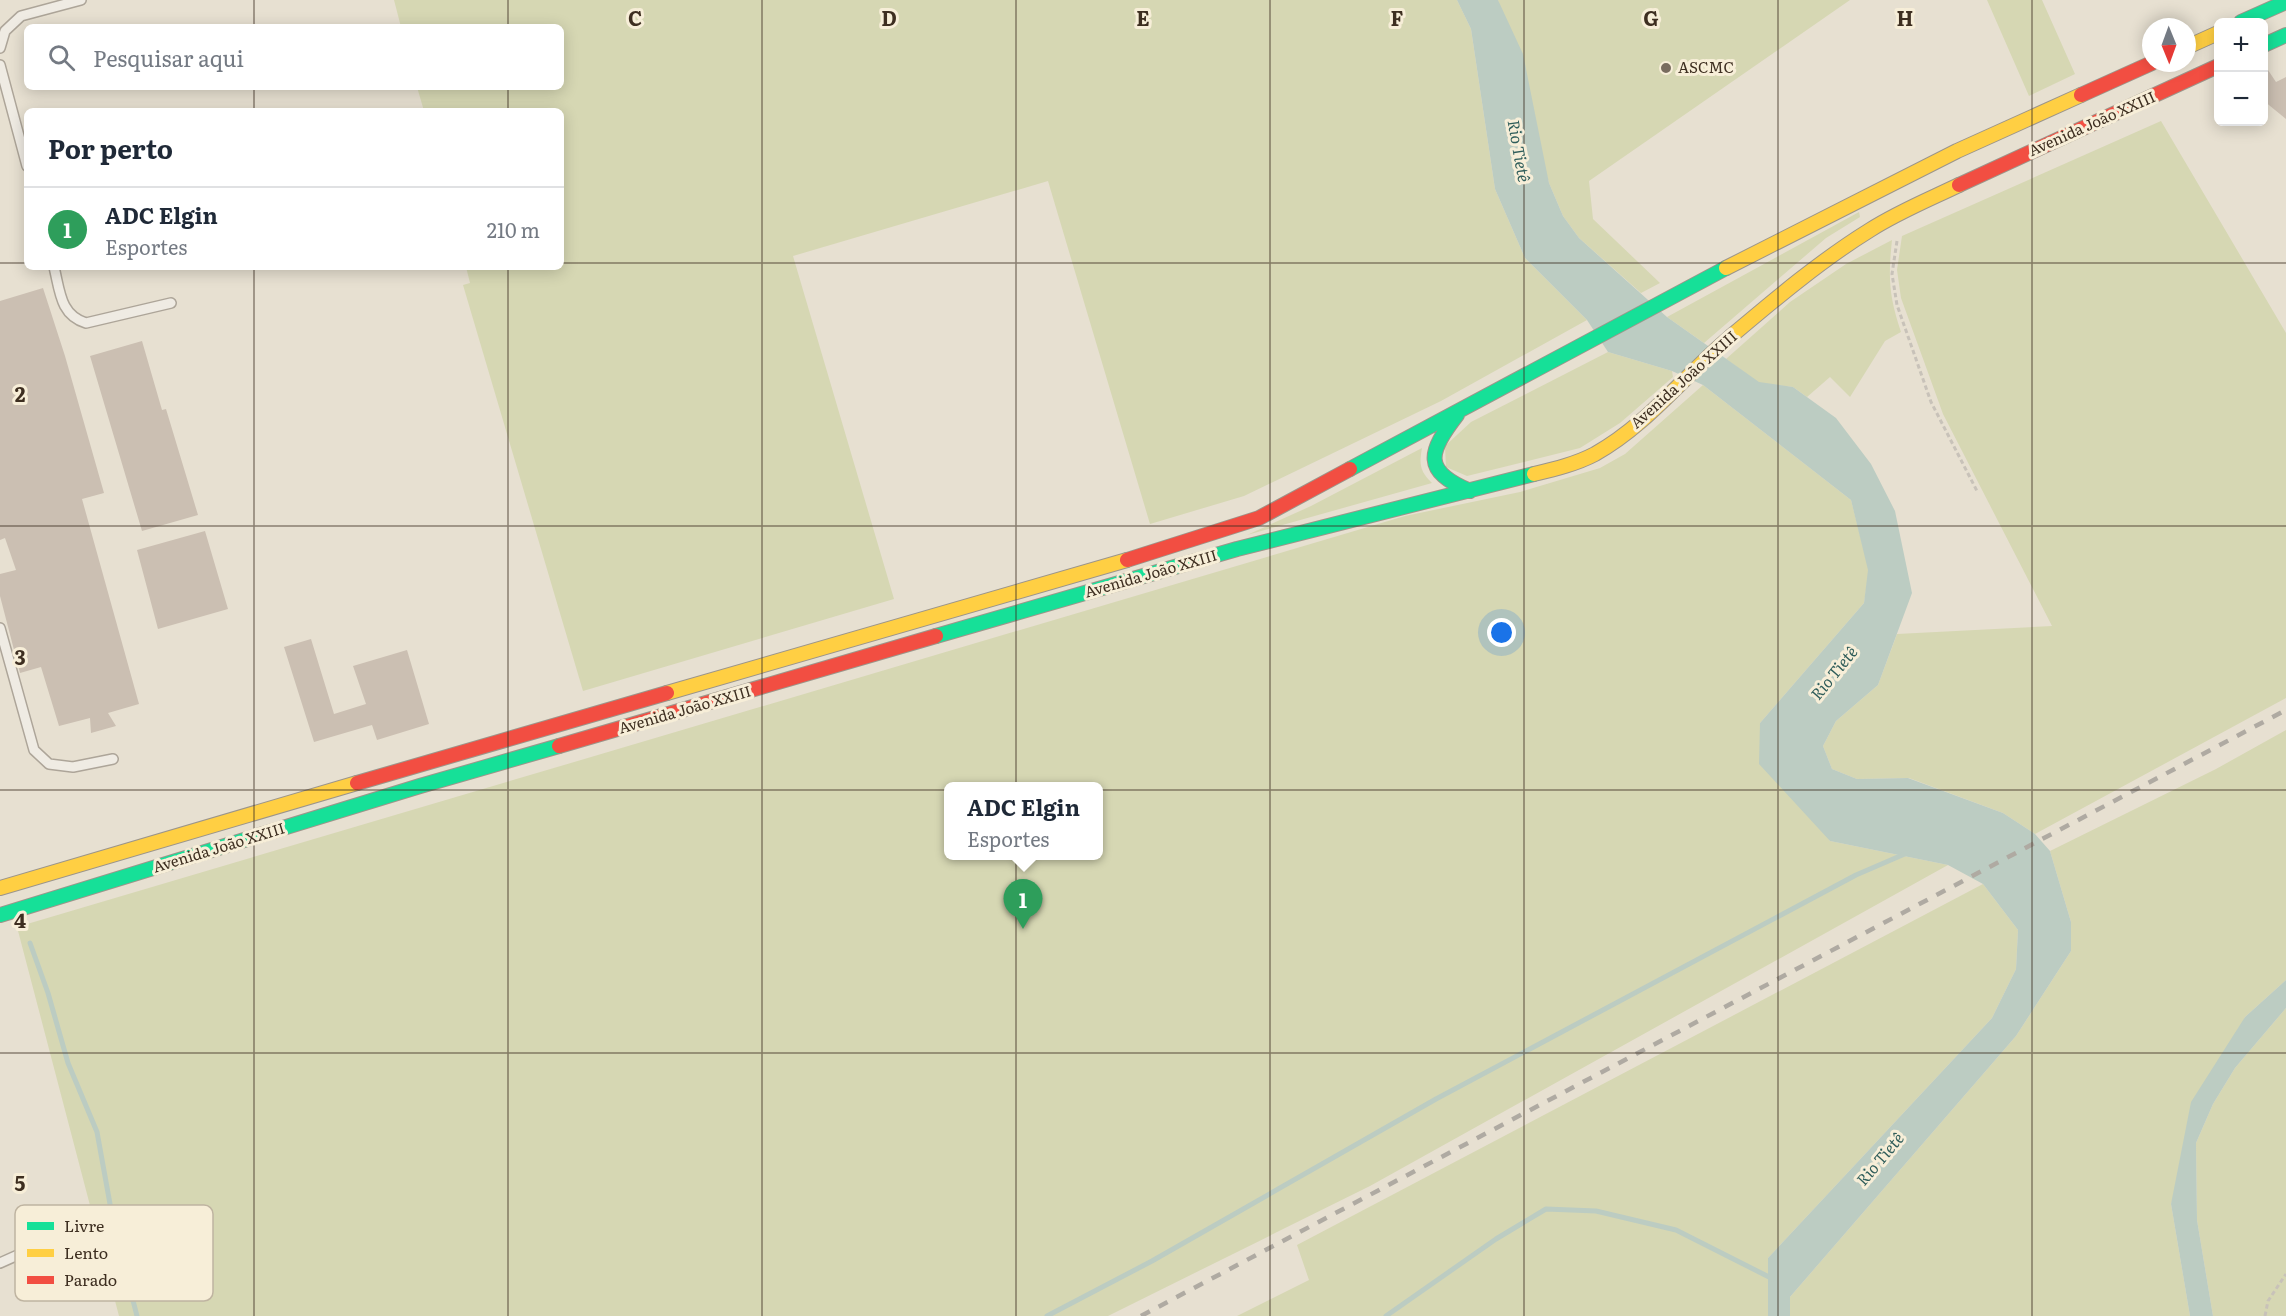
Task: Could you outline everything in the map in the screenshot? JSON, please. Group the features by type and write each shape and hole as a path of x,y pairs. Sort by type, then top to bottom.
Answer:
{"main road":[{"path":"2250,18 2286,2"},
{"path":"2196,43 2214,35"},
{"path":"2268,43 2286,35"},
{"name":"Avenida João XXIII","path":"0,888 446,756 1208,536 1259,518 1588,344 1663,300 1957,151 2142,68"},
{"name":"Avenida João XXIII","path":"0,915 420,786 1216,555 1567,466 1613,443 1670,396 1727,340 1838,250 1901,214 1973,178 2214,68"},
{"path":"1462,409 1436,445 1434,459 1437,471 1445,480 1470,491"}],"lane":[{"path":"0,48 5,32 21,16 81,0"},
{"path":"0,65 24,155"},
{"path":"55,270 66,311 74,320 86,323 171,303"},
{"path":"0,628 34,750 49,764 73,767 113,759"},
{"path":"0,1263 15,1256"}],"path":[{"path":"1901,214 1892,274 1897,305 1931,402 1977,491"},
{"path":"2265,1316 2268,1300 2286,1274"}],"green space":[{"path":"394,0 1457,0 1471,29 1495,189 1525,258 1587,320 1441,401 1244,496 1150,524 1048,181 793,256 894,599 583,691 463,285 470,283 467,270 564,270 564,108 423,108 418,90 564,90 564,24 400,24"},
{"name":"ASCMC","path":"1498,0 1850,0 1589,181 1593,219 1660,283 1641,293 1579,238 1563,216 1549,183"},
{"path":"1987,0 2042,0 2075,74 2029,96"},
{"path":"2161,121 2286,333 2286,698 2035,834 2003,813 1909,778 1857,779 1832,769 1823,746 1836,721 1878,685 1897,634 2052,626 1943,414 1901,298 1897,270 1902,236"},
{"path":"1859,212 1860,217 1826,238 1704,343 1667,317"},
{"path":"1892,240 1890,287 1901,332 1885,341 1850,397 1830,377 1807,397 1793,387 1759,383 1726,359 1790,302 1846,264"},
{"path":"1608,352 1672,371 1673,377 1620,423 1580,448 1467,476 1446,467 1445,446 1471,422"},
{"path":"1703,385 1851,500 1869,570 1864,603 1760,723 1830,841 1948,865 1370,1186 1108,1316 119,1316 115,1301 213,1301 213,1205 90,1205 17,927 1405,516 1520,492 1600,468 1625,454"},
{"path":"1422,448 1421,467 1432,483 1247,535 1311,506"},
{"path":"2286,730 2286,980 2245,1017 2171,1204 2190,1316 1790,1316 1790,1297 2016,1036 2071,951 2071,922 2050,851 2216,769"},
{"path":"1983,884 2018,930 2016,969 1992,1018 1768,1258 1768,1316 1237,1316 1309,1280 1297,1245"},
{"path":"2286,1008 2286,1316 2213,1316 2197,1220 2196,1143 2213,1104 2235,1068"}],"water":[{"name":"Rio Tietê","path":"1457,0 1498,0 1523,54 1549,183 1563,216 1579,238 1667,317 1759,382 1793,387 1836,418 1871,464 1895,511 1912,593 1878,685 1836,721 1823,746 1832,769 1857,779 1908,778 2003,813 2035,834 2050,851 2071,922 2071,951 2016,1036 1790,1297 1790,1316 1768,1316 1768,1258 1992,1018 2016,969 2018,930 1983,884 1948,865 1830,841 1759,764 1760,723 1864,603 1868,570 1851,500 1703,385 1672,371 1608,352 1587,320 1525,258 1495,189 1471,29"},
{"path":"2286,980 2286,1008 2235,1068 2213,1104 2196,1143 2197,1220 2213,1316 2190,1316 2171,1204 2191,1102 2245,1017"}],"building":[{"path":"2268,70 2276,82 2286,77 2286,119 2268,104"},
{"path":"43,288 104,493 82,499 139,704 108,713 116,726 91,733 90,718 59,726 41,667 20,673 0,596 0,574 16,570 5,538 0,540 0,301"},
{"path":"142,341 162,410 166,409 198,515 142,531 90,356"},
{"path":"205,531 228,609 158,629 137,550"},
{"path":"311,639 334,714 366,704 353,666 407,650 429,724 377,740 372,725 314,742 284,647"}],"waterway":[{"path":"1047,1316 1152,1261 1436,1099 1856,875 1907,853"},
{"path":"30,943 48,993 68,1063 97,1132 110,1205"},
{"path":"1386,1316 1496,1239 1546,1209 1596,1211 1676,1230 1773,1279"},
{"path":"133,1301 137,1316"}],"railway":[{"path":"1141,1316 2286,710"}],"traffic: fast":[{"path":"2250,18 2286,2"},
{"path":"2268,43 2286,35"},
{"path":"1350,469 1726,268"},
{"path":"1457,415 1440,440 1435,459 1437,468 1444,476 1454,484 1470,491"},
{"path":"936,636 1237,549 1534,474"},
{"path":"0,915 420,786 559,746"}],"traffic: slow":[{"path":"2196,43 2214,35"},
{"path":"1726,268 1957,151 2081,95"},
{"path":"1534,474 1580,461 1614,442 1648,415 1729,338 1815,268 1881,223 1959,185"},
{"path":"667,693 1127,560"},
{"path":"0,888 357,783"}],"traffic: jam":[{"path":"2081,95 2142,68"},
{"path":"1959,185 2214,68"},
{"path":"1127,560 1259,518 1350,469"},
{"path":"559,746 936,636"},
{"path":"357,783 667,693"}],"place":[{"name":"ASCMC","path":"1666,68"},
{"name":"ADC Elgin","path":"1023,929"}]}
